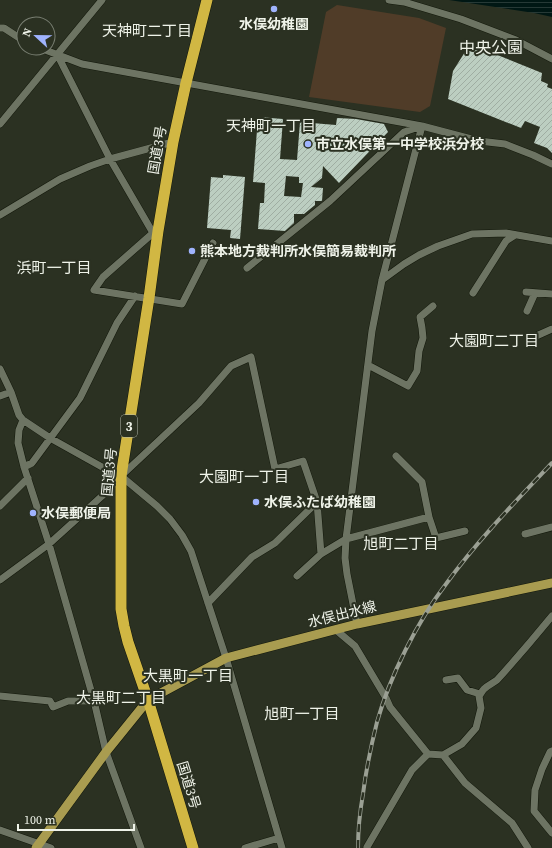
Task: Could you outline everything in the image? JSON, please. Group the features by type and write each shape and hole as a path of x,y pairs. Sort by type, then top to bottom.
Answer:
{"highway":[{"name":"国道3号","path":"193,848 124,626 121,609 121,476 149,298 155,232 186,82 207,0"}],"main road":[{"name":"水俣出水線","path":"148,700 226,658 357,624 552,583"},
{"path":"38,846 106,752 148,700"}],"street":[{"path":"0,124 102,0"},
{"path":"389,0 404,2 461,19 516,40 552,59"},
{"path":"0,28 4,28 16,36"},
{"path":"57,54 82,64 422,126 479,141 505,144 552,164"},
{"path":"57,54 110,159 155,232 103,277 94,290 182,304 214,243"},
{"path":"247,268 330,201 404,132 422,126"},
{"path":"357,624 345,558 346,539 372,331 382,280 422,126"},
{"path":"0,215 60,179 90,166 173,142"},
{"path":"382,280 419,255 438,246 472,234 506,233 552,241"},
{"path":"473,293 506,241 515,235"},
{"path":"526,292 552,294"},
{"path":"526,311 535,293"},
{"path":"24,467 32,463 80,398 117,323 135,296"},
{"path":"368,365 408,386 417,371 419,351 423,338 420,317 433,306"},
{"path":"534,337 552,329"},
{"path":"0,580 49,544 102,496 121,476 199,403 231,366 251,357 275,469 303,461 317,502 321,554"},
{"path":"0,369 11,392 19,415 23,420 50,438 121,476 157,506 182,535 191,551 226,658 282,848"},
{"path":"0,396 11,392"},
{"path":"23,420 19,430 18,443 24,467 49,544 94,701 106,752 141,848"},
{"path":"396,456 422,482 429,517 436,538 465,531"},
{"path":"0,506 28,478"},
{"path":"208,603 252,557 275,543 317,502"},
{"path":"297,576 321,554 346,539 429,517"},
{"path":"525,534 552,528"},
{"path":"336,630 355,646 390,707 428,754 443,755 462,744 476,728 481,708 480,694 520,655 552,616"},
{"path":"446,680 458,678 467,690 480,694"},
{"path":"0,696 50,701 53,707 68,701 94,701"},
{"path":"552,750 542,769 535,790 534,811 552,833"},
{"path":"367,847 412,770 428,754"},
{"path":"443,755 465,783 512,823 528,848"},
{"path":"0,830 38,846 51,848"},
{"path":"244,848 279,838"}],"shaded area":[{"path":"337,5 419,18 446,28 430,106 420,112 309,97 326,12"}],"water":[{"path":"449,0 552,0 552,17 534,13"}],"building":[{"path":"470,44 542,73 541,81 548,84 547,87 552,89 552,153 547,148 534,143 540,127 525,121 521,128 448,99 453,71"},
{"path":"258,117 283,119 280,159 297,160 300,122 336,125 337,118 356,119 384,124 388,132 339,183 323,166 322,178 311,187 323,188 322,201 315,201 315,205 304,214 294,214 294,223 285,231 258,229 260,203 264,203 265,183 253,182","holes":["286,176 299,177 299,183 303,183 301,197 284,196"]},
{"path":"223,175 245,177 240,239 230,238 231,230 207,228 211,177 223,178"}],"railway":[{"path":"358,848 361,807 367,767 377,722 389,686 415,632 435,599 470,552 552,463"}],"place":[{"name":"水俣幼稚園","path":"274,9"},
{"name":"市立水俣第一中学校浜分校","path":"308,144"},
{"name":"熊本地方裁判所水俣簡易裁判所","path":"192,251"},
{"name":"水俣ふたば幼稚園","path":"256,502"},
{"name":"水俣郵便局","path":"33,513"}],"district":[{"name":"天神町二丁目","path":"147,30"},
{"name":"中央公園","path":"491,47"},
{"name":"天神町一丁目","path":"271,125"},
{"name":"浜町一丁目","path":"54,267"},
{"name":"大園町二丁目","path":"494,340"},
{"name":"大園町一丁目","path":"244,476"},
{"name":"旭町二丁目","path":"401,543"},
{"name":"大黒町一丁目","path":"188,675"},
{"name":"大黒町二丁目","path":"121,697"},
{"name":"旭町一丁目","path":"302,713"}]}
